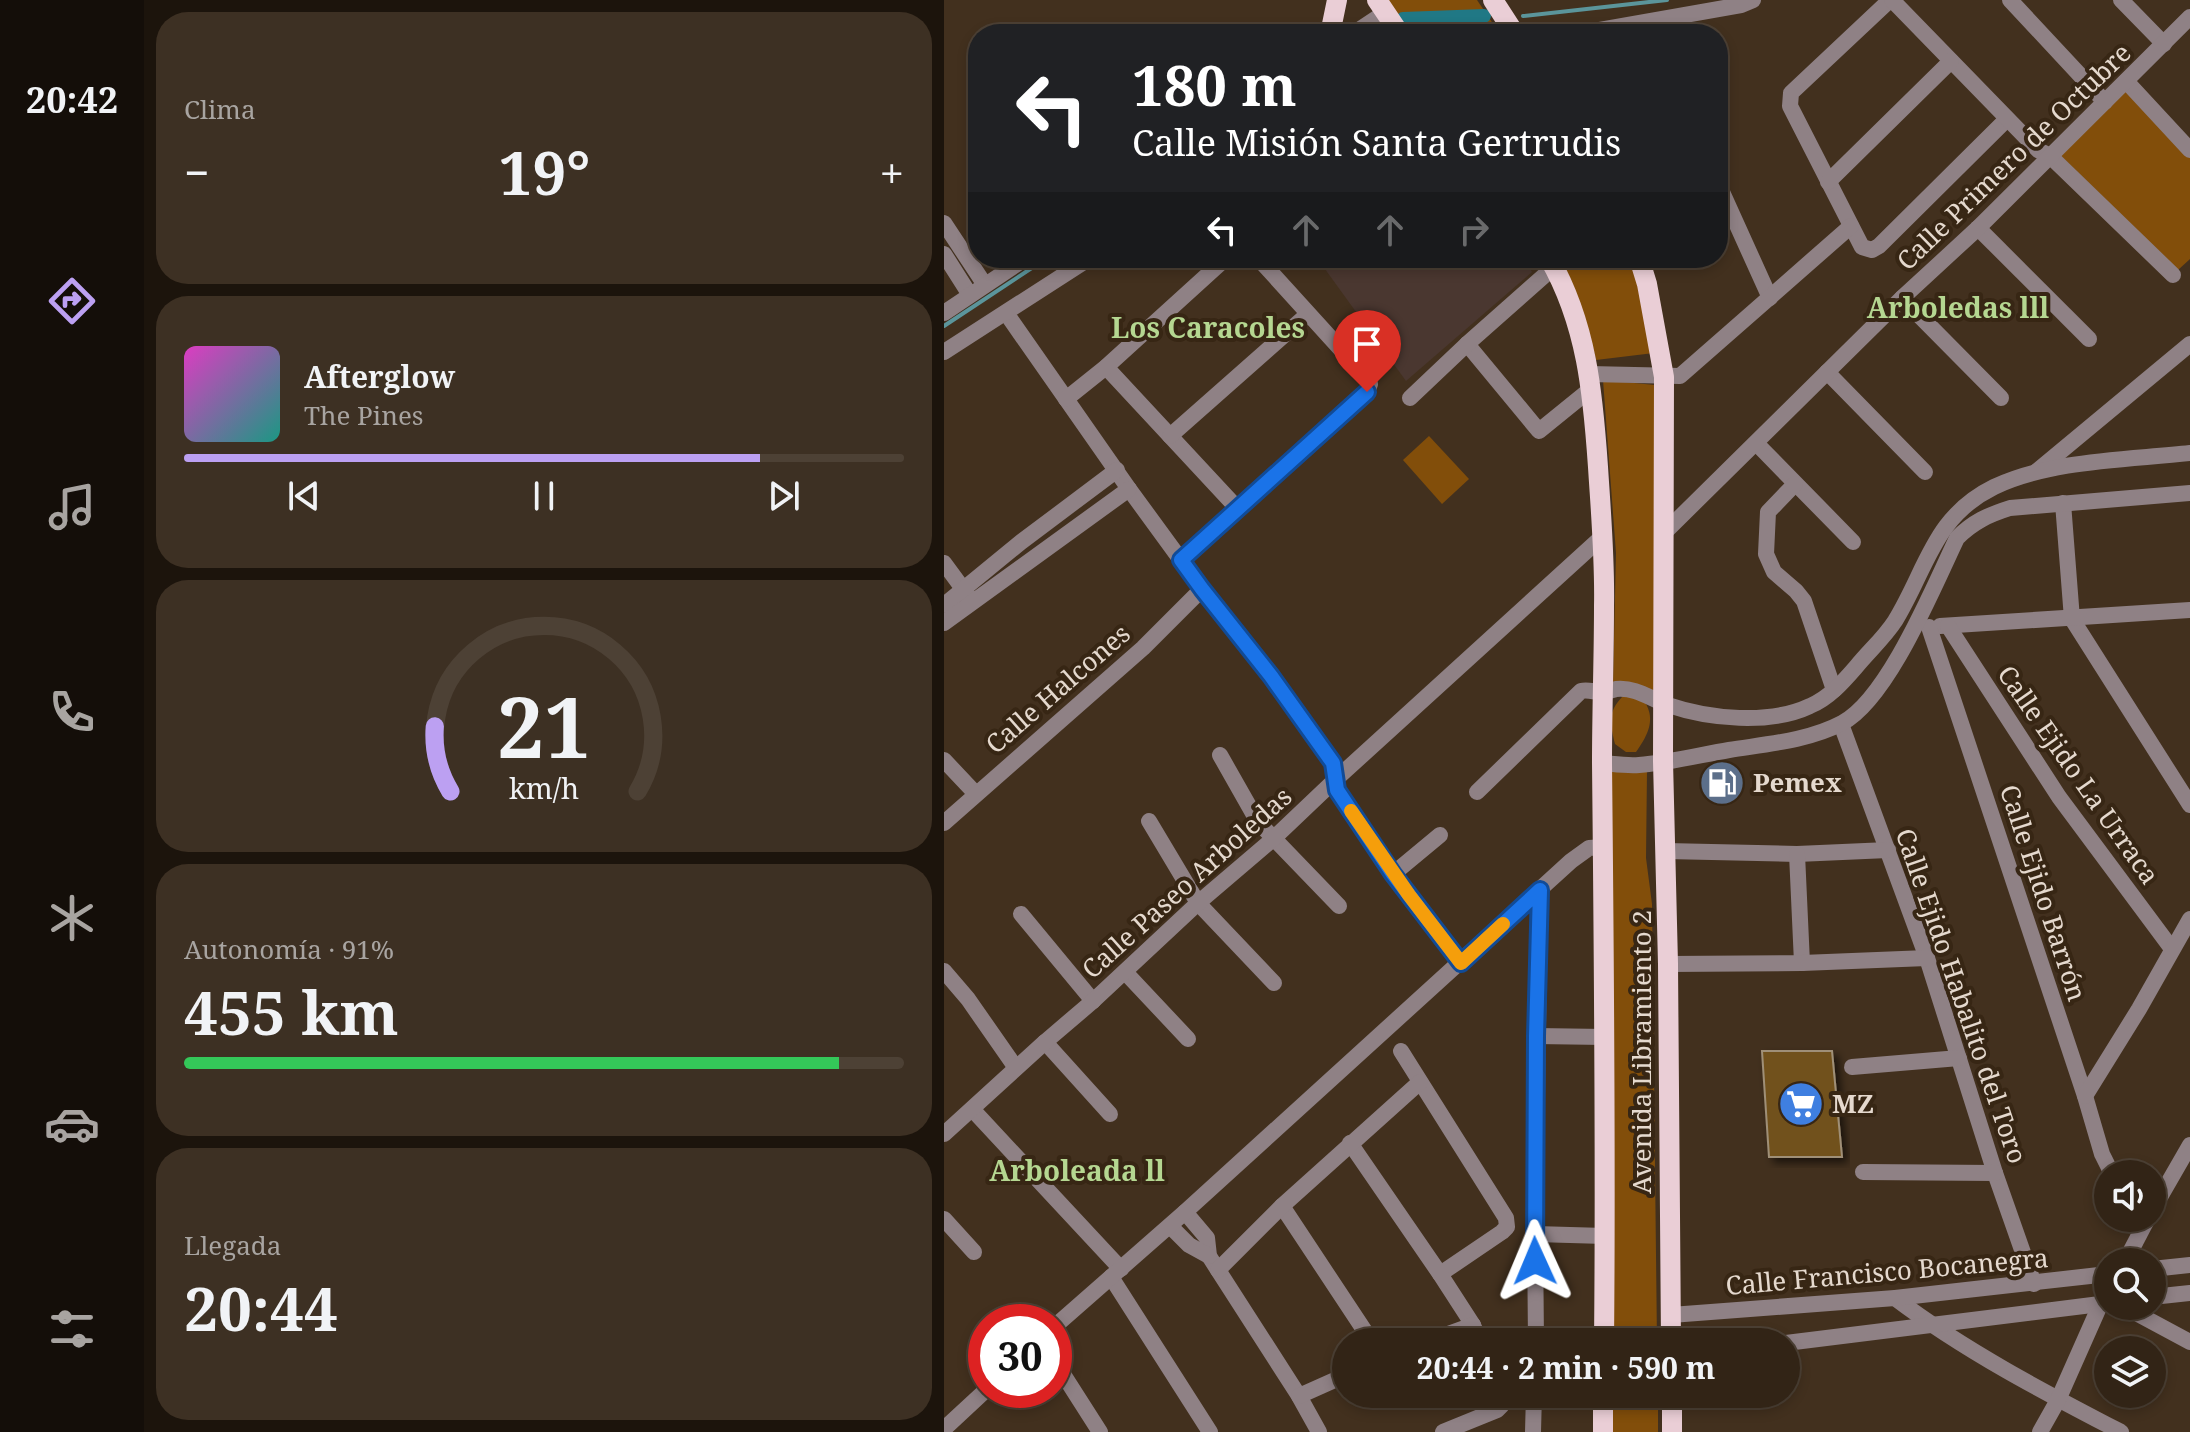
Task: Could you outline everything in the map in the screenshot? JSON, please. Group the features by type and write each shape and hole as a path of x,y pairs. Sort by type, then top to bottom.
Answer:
{"main road":[{"path":"1332,24 1337,0"},
{"path":"1493,0 1509,24"},
{"path":"1382,6 1394,24"},
{"name":"Avenida Libramiento 2","path":"1554,268 1586,355 1603,536 1604,1328"},
{"name":"Avenida Libramiento 2","path":"1642,268 1664,377 1663,761 1671,1328"},
{"path":"1603,1408 1603,1432"},
{"path":"1672,1408 1672,1432"}],"street":[{"path":"1634,24 1741,5 1753,0"},
{"path":"2007,119 1872,250 1860,244 1828,182 1790,106 1791,93 1891,0 2038,150 2050,156 2173,275"},
{"path":"2010,0 2105,102"},
{"path":"2121,0 2164,44"},
{"path":"1363,24 1382,6"},
{"name":"Calle Primero de Octubre","path":"1665,532 2190,17"},
{"path":"1828,182 1951,61"},
{"path":"2126,81 2190,150"},
{"path":"1728,205 1770,298"},
{"path":"944,223 968,259"},
{"path":"1467,344 1539,431 1590,381 1680,376 1851,226"},
{"path":"1978,228 2089,339"},
{"path":"944,254 970,295"},
{"path":"974,268 985,285"},
{"path":"944,313 1011,268"},
{"path":"944,352 1075,268"},
{"path":"1066,399 1215,268"},
{"path":"1181,560 1367,392 1370,384 1267,268"},
{"path":"1410,398 1547,268"},
{"path":"1902,298 2001,398"},
{"path":"1006,313 1129,489 1333,763 1337,790 1393,874 1461,963"},
{"path":"1170,436 1308,314"},
{"path":"2034,473 2190,344"},
{"path":"1106,367 1238,509"},
{"path":"1827,372 1925,472"},
{"path":"1756,443 1853,542"},
{"path":"1477,792 1581,691 1634,690 1694,713 1746,718 1779,715 1815,704 1834,690 1885,635 1940,533 1954,516 1993,488 2034,473 2067,466 2190,453"},
{"path":"968,595 1021,542 1117,470"},
{"path":"1795,484 1768,512 1766,554 1774,572 1804,601 1834,690"},
{"path":"944,623 949,603 968,595 1129,489"},
{"path":"1602,763 1639,765 1811,735 1841,724 1865,705 1922,628 1957,538 1987,515 2010,508 2190,493"},
{"path":"2063,503 2072,619 2190,805"},
{"name":"Calle Paseo Arboledas","path":"947,1124 972,1109 1093,1001 1603,536"},
{"path":"944,563 968,595"},
{"name":"Calle Halcones","path":"944,823 1143,648 1202,589"},
{"path":"1885,635 1922,628 2190,610"},
{"name":"Calle Ejido La Urraca","path":"1948,626 2059,797 2172,949"},
{"name":"Calle Ejido Barrón","path":"1922,628 2105,1160"},
{"name":"Calle Ejido Habalito del Toro","path":"1841,724 1927,958 1995,1173 2034,1284"},
{"path":"1220,755 1258,822 1339,906"},
{"path":"944,760 976,794"},
{"path":"1149,821 1198,903 1274,983"},
{"path":"1393,874 1440,835"},
{"path":"1072,1311 1571,861 1589,848 1604,847"},
{"path":"1666,851 1797,854 1888,850"},
{"path":"1797,854 1802,963"},
{"path":"1536,1328 1536,1036 1540,890"},
{"path":"1021,914 1093,1001"},
{"path":"2085,1096 2190,919"},
{"path":"1668,964 1927,958"},
{"path":"944,971 968,999 1016,1068"},
{"path":"1125,972 1188,1039"},
{"path":"1536,1036 1605,1037"},
{"path":"1045,1042 1110,1114"},
{"path":"1401,1051 1506,1218 1507,1227 1440,1274"},
{"path":"1852,1067 1959,1058"},
{"path":"1213,1263 1282,1206 1420,1082"},
{"path":"972,1109 1116,1273 1210,1432"},
{"path":"1350,1143 1474,1328"},
{"path":"2166,1187 2190,1145"},
{"path":"1863,1172 1995,1173"},
{"path":"1282,1206 1363,1328"},
{"path":"1185,1212 1207,1238 1213,1263 1319,1432"},
{"path":"944,1219 974,1252"},
{"path":"1170,1226 1213,1263"},
{"path":"1535,1234 1605,1236"},
{"path":"2166,1268 2190,1265"},
{"name":"Calle Francisco Bocanegra","path":"1671,1315 1895,1298 2094,1276"},
{"path":"2166,1296 2190,1293"},
{"path":"1895,1298 1932,1326 2058,1400 2121,1432"},
{"name":"Calle Francisco Bocanegra","path":"1800,1341 2094,1304"},
{"path":"2040,1432 2097,1320"},
{"path":"2149,1320 2190,1342"},
{"path":"1465,1328 1473,1325"},
{"path":"1299,1396 1332,1381"},
{"path":"1072,1394 1090,1428"},
{"path":"944,1429 968,1407"},
{"path":"1443,1432 1498,1408"},
{"path":"1533,1432 1534,1408"}],"shaded area":[{"path":"1387,0 1477,0 1493,24 1403,24"},
{"path":"2132,76 2190,141 2190,259 2178,270 2055,150"},
{"path":"1324,268 1529,268 1532,272 1406,381"},
{"path":"1565,268 1635,268 1654,353 1596,360"},
{"path":"1603,380 1655,385 1655,695 1613,684 1616,553"},
{"path":"1429,436 1469,479 1442,504 1403,460"},
{"path":"1623,696 1642,698 1649,712 1648,732 1636,752 1626,752 1615,744 1611,718"},
{"path":"1647,771 1646,858 1652,904 1657,1328 1608,1328 1612,772"},
{"path":"1608,1408 1658,1408 1658,1432 1608,1432"}],"building":[{"name":"MZ","path":"1762,1051 1832,1051 1842,1157 1769,1157"}],"waterway":[{"path":"1523,16 1667,0"},
{"path":"1403,19 1484,16"},
{"path":"944,326 1032,268"}],"slow traffic":[{"path":"1351,811 1461,963 1503,924"}],"place":[{"name":"Pemex","path":"1722,783"},
{"name":"MZ","path":"1801,1104"}],"district":[{"name":"Arboledas lll","path":"1958,308"},
{"name":"Los Caracoles","path":"1208,328"},
{"name":"Arboleada ll","path":"1077,1171"}],"route":[{"path":"1367,392 1181,560 1271,676 1333,763 1337,790 1393,874 1461,963 1540,890 1535,1261"}]}
